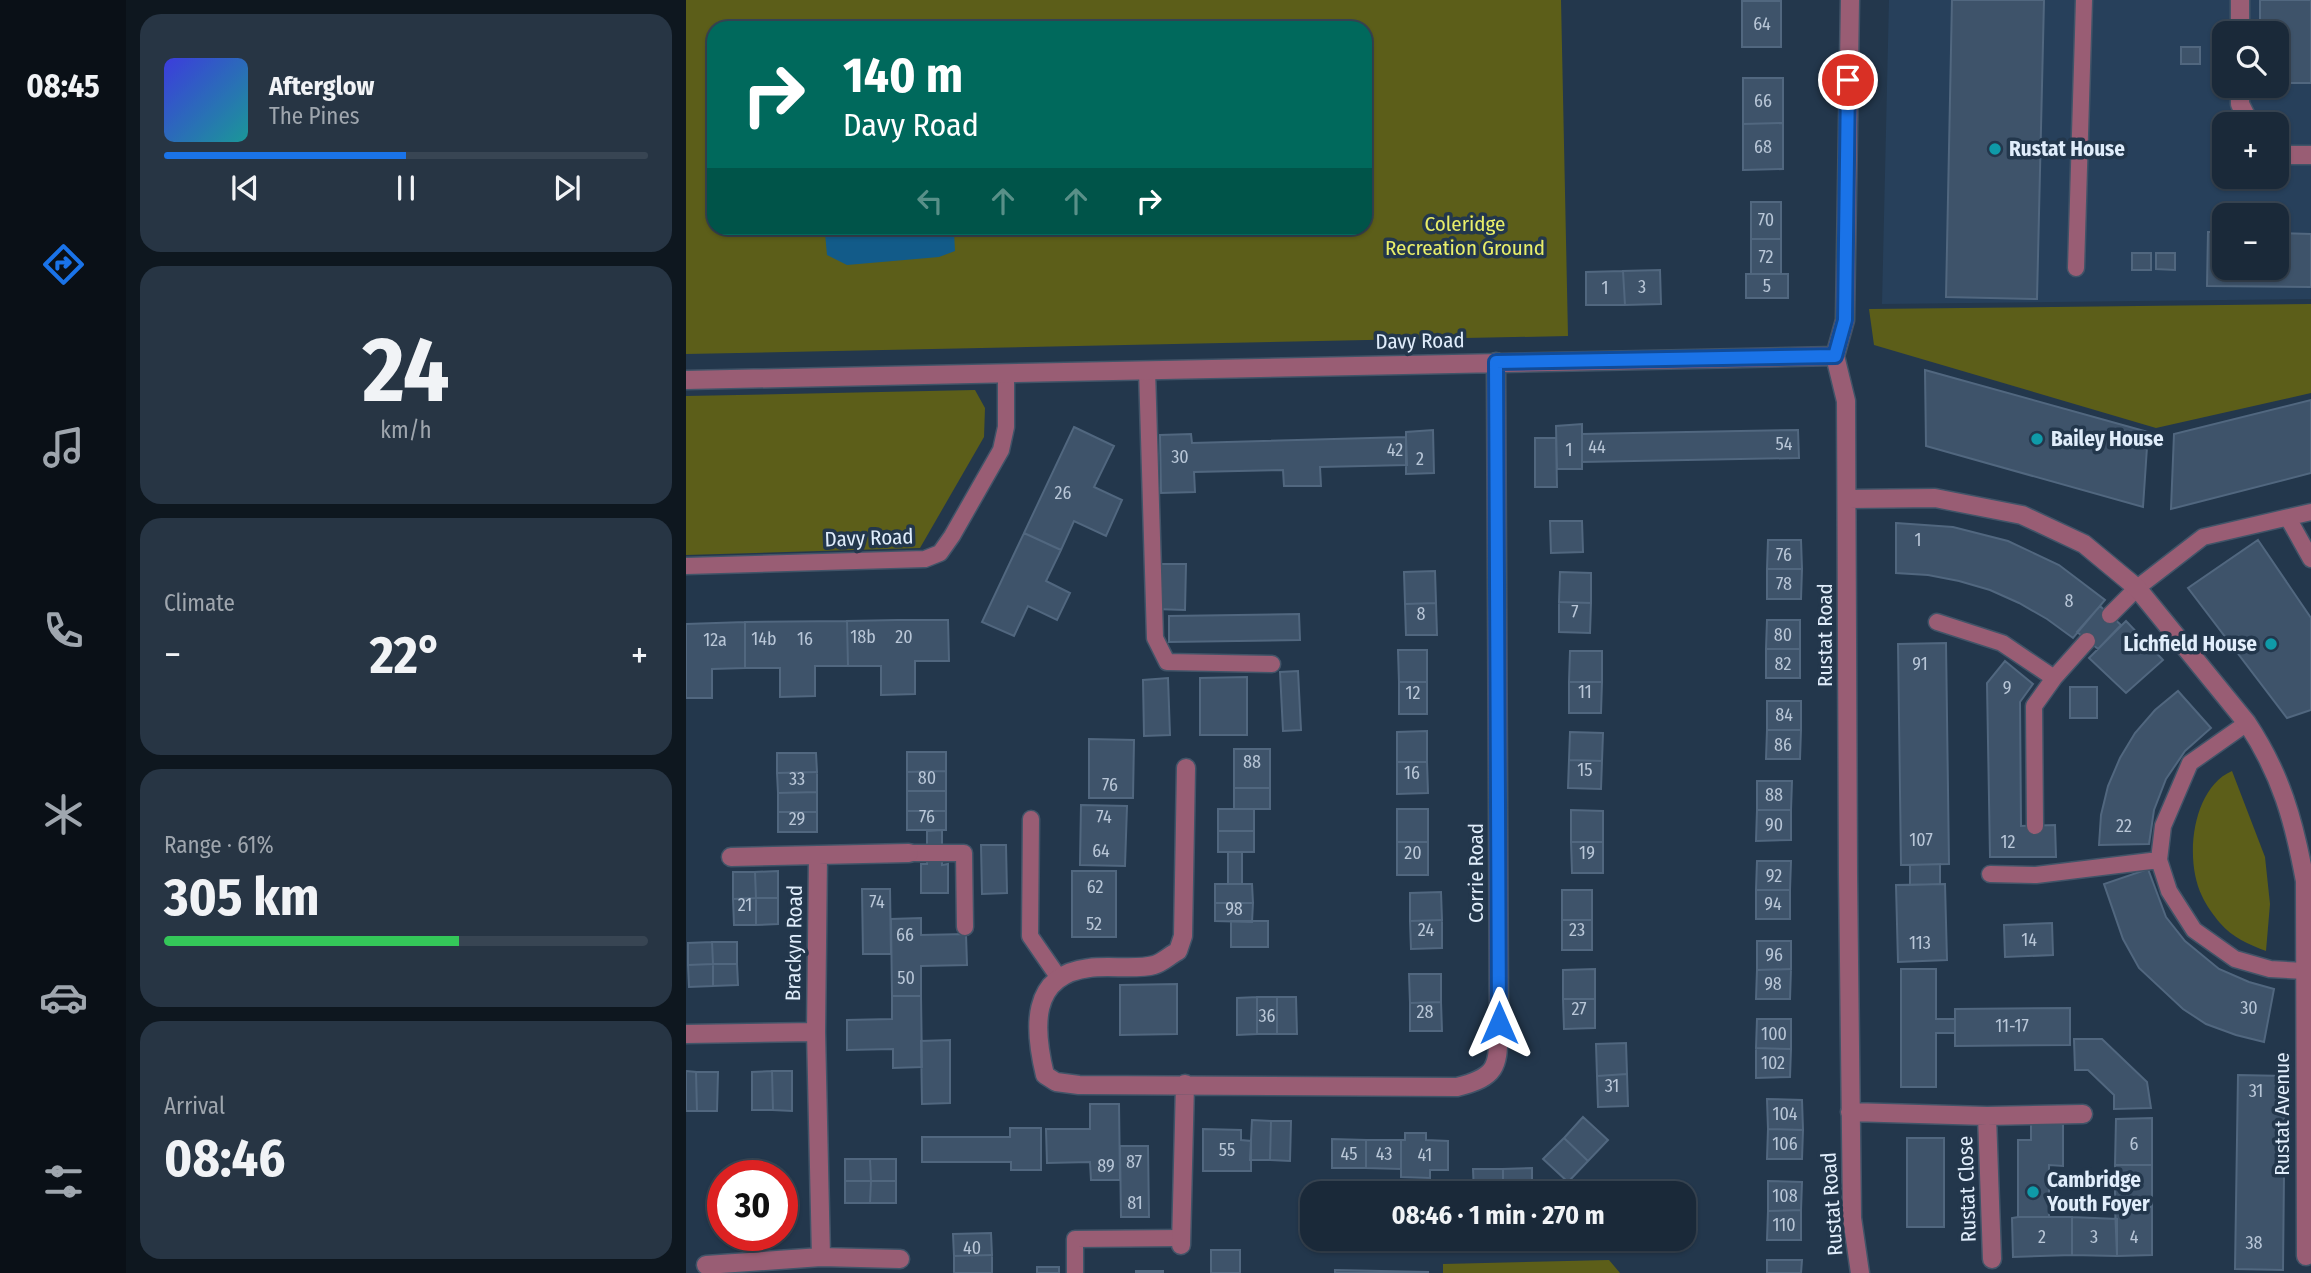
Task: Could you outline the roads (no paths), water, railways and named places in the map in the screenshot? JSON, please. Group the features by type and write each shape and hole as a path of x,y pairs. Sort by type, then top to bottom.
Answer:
{"street":[{"name":"Rustat Road","path":"1850,0 1845,320 1835,356 1846,401 1850,1112 1852,1218 1860,1273"},
{"path":"2239,0 2240,21"},
{"path":"2289,155 2311,155"},
{"name":"Davy Road","path":"686,380 1835,356"},
{"name":"Corrie Road","path":"1059,978 1049,985 1040,1002 1038,1028 1045,1075 1056,1082 1079,1085 1457,1087 1489,1075 1497,1060 1499,1009 1496,362"},
{"name":"Rustat Avenue","path":"1848,499 1935,498 2022,515 2084,544 2137,588 2261,743 2277,776 2295,829 2305,881 2306,1256"},
{"path":"1059,978 1065,973 1087,968 1154,965 1178,951 1182,936 1186,768"},
{"name":"Brackyn Road","path":"731,857 909,853"},
{"name":"Brackyn Road","path":"818,855 816,1031 821,1257"},
{"name":"Brackyn Road","path":"686,1034 816,1031"},
{"path":"1181,1241 1185,1084"},
{"name":"Rustat Close","path":"1850,1112 1987,1116 2083,1114"},
{"name":"Rustat Close","path":"1987,1116 1992,1259"},
{"path":"706,1265 821,1257 900,1259"}],"lane":[{"path":"2076,268 2084,0"},
{"path":"1147,370 1155,638 1167,662 1272,664"},
{"name":"Davy Road","path":"686,566 925,559 940,553 1001,450 1006,427 1006,373"},
{"path":"2110,615 2137,588 2203,537 2311,512"},
{"path":"2288,517 2311,559"},
{"path":"1937,622 2002,643 2054,678"},
{"path":"2035,825 2034,706 2087,640"},
{"path":"2247,723 2190,763 2163,826 2159,860 2169,891 2194,930 2235,959 2270,969 2304,971"},
{"path":"1031,819 1030,936 1059,978"},
{"path":"909,853 964,853 965,927"},
{"path":"2035,858 2036,875"},
{"path":"1990,874 2036,875 2159,860"},
{"path":"1075,1273 1076,1239 1181,1241"}],"water":[{"path":"825,235 954,235 955,251 939,257 847,265 827,255"}],"place":[{"name":"Rustat House","path":"1995,149"},
{"name":"Bailey House","path":"2037,439"},
{"name":"Lichfield House","path":"2271,644"},
{"name":"Cambridge Youth Foyer","path":"2033,1192"}],"park label":[{"name":"Coleridge Recreation Ground","path":"1465,236"}]}
